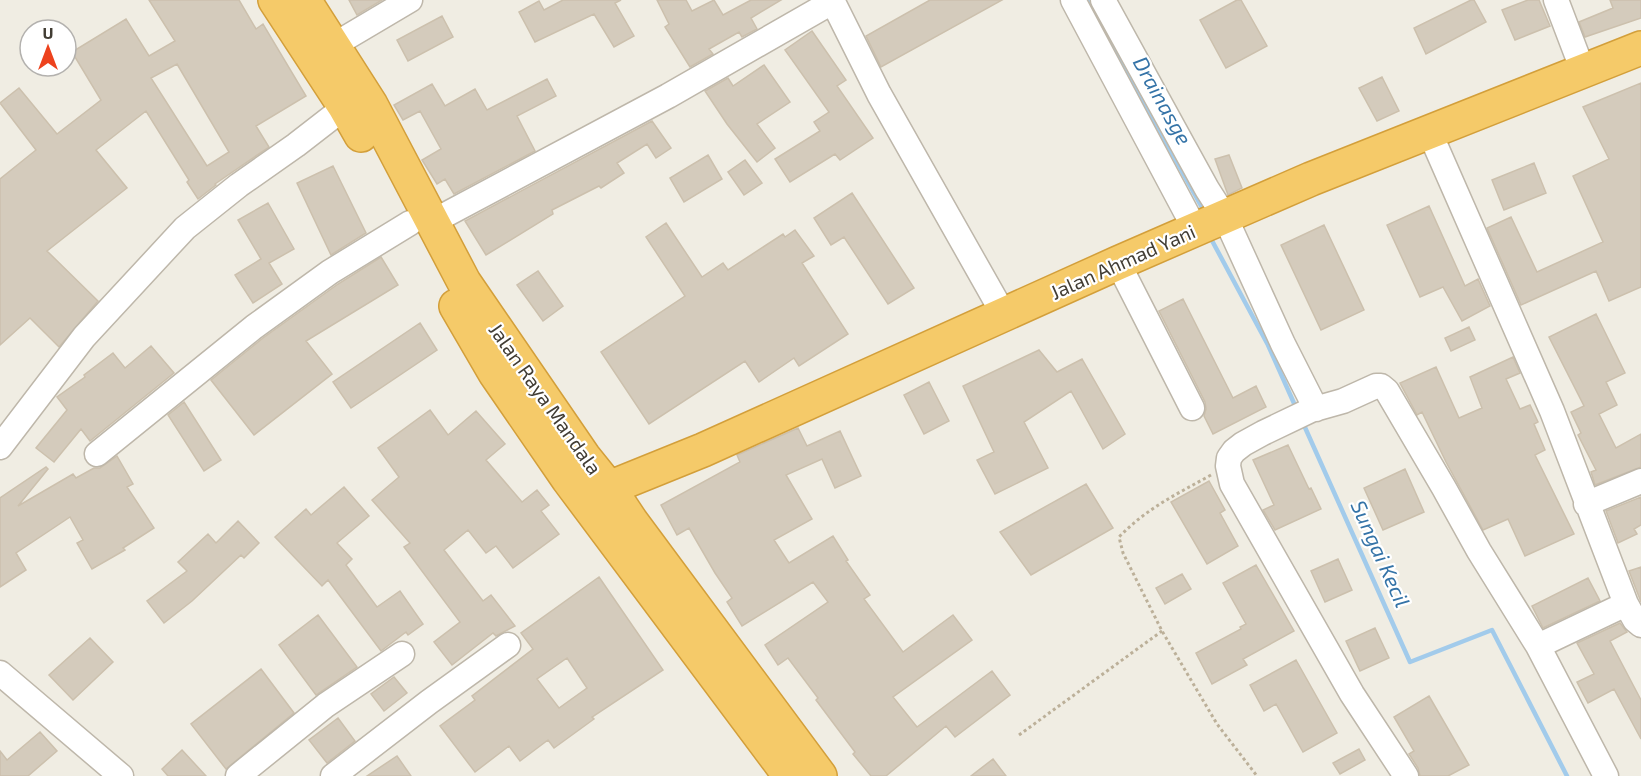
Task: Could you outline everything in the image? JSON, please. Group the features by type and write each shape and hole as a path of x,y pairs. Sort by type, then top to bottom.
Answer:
{"highway":[{"name":"Jalan Raya Mandala","path":"275,0 421,223 584,457 598,496 790,776"},
{"name":"Jalan Raya Mandala","path":"304,0 371,105 421,223"},
{"name":"Jalan Ahmad Yani","path":"598,496 1311,179 1641,48"},
{"name":"Jalan Raya Mandala","path":"598,496 631,521 820,776"}],"street":[{"path":"334,45 410,0"},
{"path":"1073,0 1283,344 1306,413"},
{"path":"1103,0 1207,189 1210,223"},
{"path":"1556,0 1583,71"},
{"path":"97,454 254,327 330,272 668,96 832,1 879,94 1004,315"},
{"path":"0,447 84,337 185,228 345,107"},
{"path":"1429,131 1552,411 1626,604 1635,620 1641,625"},
{"path":"1118,263 1192,408"},
{"path":"1406,776 1352,694 1306,617 1232,484 1228,466 1229,458 1234,451 1263,433 1306,413 1343,401 1376,386 1381,386 1387,391 1479,551 1538,646 1597,763 1606,776"},
{"path":"1586,504 1641,482"},
{"path":"1538,646 1626,604"},
{"path":"333,776 508,645"},
{"path":"238,776 326,705 402,654"},
{"path":"0,673 121,776"}],"path":[{"path":"1228,466 1161,502 1137,519 1119,537 1124,553 1162,632 1217,724 1257,776"},
{"path":"1019,735 1162,632"}],"building":[{"path":"149,0 239,0 256,29 263,24 306,96 256,126 269,147 215,184 198,199 187,182 189,180 146,111 96,150 127,188 47,251 98,301 59,347 30,318 0,345 0,179 36,150 0,103 19,88 57,134 101,100 78,62 78,48 126,19 149,56 175,41","holes":["177,64 229,152 207,166 151,78"]},
{"path":"349,0 382,0 357,15"},
{"path":"563,0 621,0 615,3 634,36 614,47 594,14 535,42 519,12 539,1 544,10"},
{"path":"657,0 686,0 692,11 714,0 723,15 751,0 781,0 751,18 757,29 742,37 739,32 709,49 713,54 690,67 665,27 669,24"},
{"path":"930,0 1002,0 881,67 866,36"},
{"path":"1241,0 1267,46 1226,68 1200,20"},
{"path":"1474,0 1486,22 1426,54 1414,28"},
{"path":"1528,0 1539,0 1550,26 1515,40 1502,10"},
{"path":"1610,0 1641,0 1641,18 1585,37 1579,22 1613,8"},
{"path":"442,16 453,37 408,61 397,40"},
{"path":"812,31 846,80 837,86 873,138 840,160 835,154 790,182 775,159 820,131 814,122 829,112 785,50"},
{"path":"764,65 790,102 757,124 775,148 757,162 705,91 728,78 733,86"},
{"path":"1382,77 1399,111 1377,121 1359,88"},
{"path":"547,79 556,96 517,116 535,151 454,194 445,179 437,184 422,160 441,149 420,111 403,120 394,105 432,84 445,106 475,89 487,110"},
{"path":"1641,83 1641,287 1609,301 1596,271 1521,305 1487,228 1511,217 1537,272 1603,242 1573,176 1609,159 1583,107"},
{"path":"652,121 671,148 656,158 647,144 617,163 624,173 601,188 599,186 552,210 553,214 486,255 465,221"},
{"path":"708,155 722,179 684,202 670,178"},
{"path":"1229,155 1242,188 1228,195 1215,159"},
{"path":"745,160 762,183 744,195 728,172"},
{"path":"1534,163 1546,193 1504,210 1492,180"},
{"path":"333,166 366,233 331,255 297,183"},
{"path":"852,193 914,288 888,304 844,237 831,245 814,218"},
{"path":"268,203 294,249 269,263 282,284 253,303 235,275 261,259 238,220"},
{"path":"1429,206 1465,286 1478,279 1490,306 1462,321 1443,287 1420,297 1387,225"},
{"path":"666,223 702,277 723,263 728,270 783,234 785,237 795,230 814,256 802,263 848,334 799,366 794,358 759,382 745,361 649,424 601,352 685,296 646,237"},
{"path":"1324,225 1364,310 1321,330 1281,245"},
{"path":"381,257 398,285 306,341 332,374 254,435 211,380 263,338 338,284"},
{"path":"538,271 563,306 543,321 517,285"},
{"path":"1183,299 1233,398 1256,386 1266,407 1213,434 1204,416 1205,402 1159,311"},
{"path":"1596,314 1625,373 1606,382 1617,405 1599,414 1616,448 1641,434 1641,467 1595,485 1591,472 1596,470 1578,435 1581,433 1571,412 1584,406 1549,337"},
{"path":"420,323 437,350 351,408 333,382"},
{"path":"1469,327 1475,340 1451,351 1445,338"},
{"path":"151,346 174,373 90,441 81,429 54,462 36,448 67,410 57,397 113,353 125,368"},
{"path":"1039,350 1057,372 1082,359 1125,434 1103,449 1071,391 1024,422 1048,468 995,494 977,460 994,452 963,386"},
{"path":"1513,357 1520,373 1506,379 1520,409 1530,405 1538,422 1534,424 1545,450 1535,455 1574,534 1525,556 1508,519 1483,530 1422,412 1417,415 1400,383 1436,367 1459,418 1482,408 1470,377"},
{"path":"929,382 949,421 924,434 904,395"},
{"path":"184,402 221,460 204,471 168,415"},
{"path":"430,410 448,435 476,411 505,444 486,460 522,502 537,490 549,505 541,511 559,534 513,568 496,546 486,553 468,530 444,550 483,601 491,595 515,626 496,636 493,633 452,665 434,642 460,622 404,547 410,543 372,500 399,477 378,448"},
{"path":"798,428 807,446 840,431 861,476 835,488 822,459 786,475 812,519 774,540 789,563 833,536 848,560 846,561 870,595 864,599 903,652 953,615 972,640 893,697 917,727 992,671 1010,695 955,737 946,726 886,776 871,776 853,754 855,752 788,658 778,665 765,645 828,602 813,582 742,626 727,602 732,598 689,528 677,535 661,505 740,462 737,455"},
{"path":"1288,445 1321,509 1275,530 1263,510 1274,505 1253,460"},
{"path":"117,456 133,484 127,487 154,528 123,548 125,550 92,569 77,543 83,540 70,517 16,553 26,570 0,587 0,498 46,467 48,469 18,506 73,474 76,478 94,468 100,468"},
{"path":"1405,469 1424,512 1383,530 1364,488"},
{"path":"1209,481 1225,510 1220,513 1238,546 1207,564 1171,502"},
{"path":"1086,484 1113,528 1031,575 1000,532"},
{"path":"344,487 369,516 337,543 352,559 346,565 377,607 400,591 423,624 408,635 406,632 381,651 328,580 322,586 275,537 306,509 311,515"},
{"path":"1641,497 1641,525 1634,529 1637,534 1618,543 1606,511"},
{"path":"238,521 259,543 244,558 241,555 192,601 164,623 147,601 187,571 178,562 208,534 216,543"},
{"path":"1338,559 1352,590 1325,602 1311,571"},
{"path":"1256,565 1294,631 1243,659 1247,665 1212,684 1196,653 1241,629 1240,627 1246,624 1223,583"},
{"path":"1641,567 1641,602 1629,571"},
{"path":"1182,574 1191,589 1165,604 1156,588"},
{"path":"599,577 663,670 592,717 594,719 554,748 548,740 520,761 509,746 475,772 440,726 475,700 472,696 533,649 521,633","holes":["567,658 587,688 559,708 537,679"]},
{"path":"1588,578 1600,601 1543,628 1532,606"},
{"path":"318,615 357,667 316,695 279,645"},
{"path":"1620,623 1627,632 1610,641 1641,700 1641,739 1614,689 1588,703 1577,682 1594,674 1577,643"},
{"path":"1375,628 1389,658 1360,671 1346,641"},
{"path":"90,638 113,662 73,700 49,675"},
{"path":"1296,660 1337,733 1303,752 1276,704 1264,711 1250,685"},
{"path":"261,669 294,713 226,769 191,724"},
{"path":"394,677 407,693 384,711 371,694"},
{"path":"1429,696 1469,765 1448,776 1420,776 1409,754 1414,751 1394,717"},
{"path":"338,718 355,741 327,763 309,740"},
{"path":"40,732 57,751 28,776 0,776 0,751 7,760"},
{"path":"1359,749 1365,760 1340,774 1333,763"},
{"path":"182,750 206,776 168,776 162,769"},
{"path":"397,756 411,776 367,776"},
{"path":"993,759 1006,776 971,776"}],"waterway":[{"name":"Sungai Kecil","path":"1087,0 1205,213"},
{"name":"Sungai Kecil","path":"1209,235 1268,345 1297,410"},
{"name":"Sungai Kecil","path":"1303,423 1410,662 1492,630 1567,776"}],"water label":[{"name":"Drainasge","path":"1162,101"}]}
